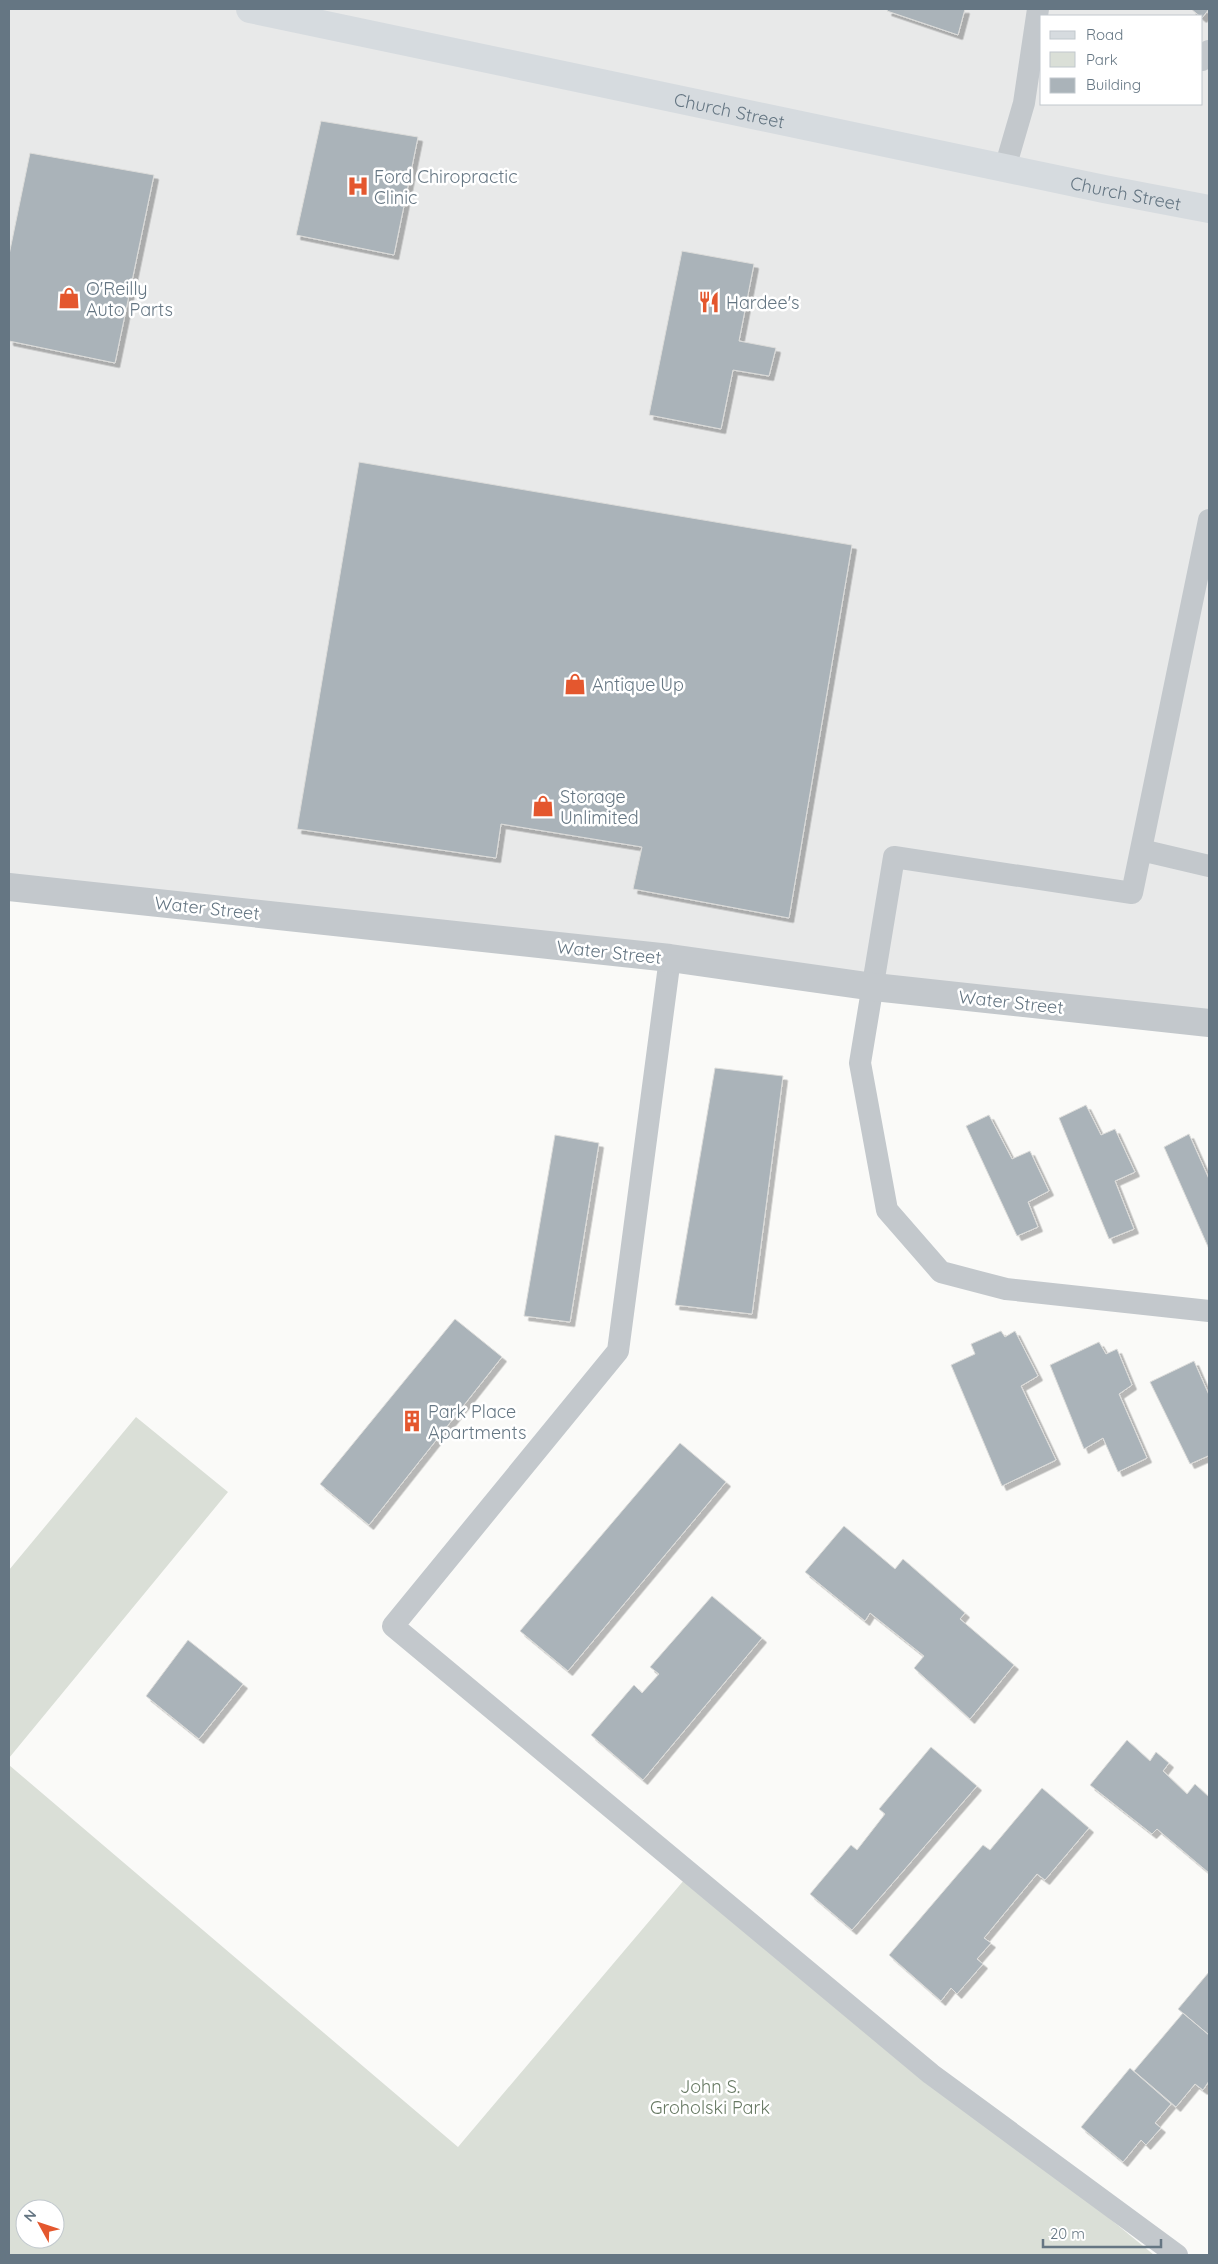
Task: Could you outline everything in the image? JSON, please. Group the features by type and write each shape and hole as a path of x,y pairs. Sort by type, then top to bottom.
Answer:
{"main road":[{"name":"Church Street","path":"250,9 1005,168 1209,209"}],"street":[{"name":"Water Street","path":"9,887 670,958 874,987 1209,1023"}],"lane":[{"path":"1005,168 1024,103 1040,17"},
{"path":"1209,520 1206,555 1132,893 894,857 860,1063 887,1210 941,1272 1006,1290 1209,1312"},
{"path":"1141,850 1209,866"},
{"path":"670,958 618,1351 393,1626 931,2074 1177,2255"}],"shaded area":[{"path":"9,9 1209,9 1209,1023 9,887"}],"green space":[{"path":"136,1417 228,1492 9,1758 9,1570"},
{"name":"John S. Groholski Park","path":"9,1765 458,2147 690,1873 1154,2255 9,2255"}],"building":[{"path":"888,9 965,9 958,35 887,11"},
{"path":"1191,9 1209,9 1203,17 1203,15 1198,15"},
{"name":"Ford Chiropractic Clinic","path":"321,121 418,137 394,255 296,235"},
{"name":"O'Reilly Auto Parts","path":"30,153 154,175 115,363 9,341 9,255"},
{"name":"Hardee's","path":"682,251 754,264 739,341 776,348 769,376 733,370 721,429 649,415"},
{"name":"Antique Up","path":"359,462 852,545 789,918 633,889 642,847 501,824 496,858 297,829"},
{"path":"715,1068 783,1076 752,1314 675,1305"},
{"path":"1086,1105 1101,1135 1115,1129 1135,1172 1115,1181 1134,1229 1109,1239 1059,1118"},
{"path":"989,1115 1012,1159 1030,1151 1049,1191 1028,1202 1038,1227 1017,1236 966,1126"},
{"path":"1189,1134 1209,1179 1209,1249 1164,1147"},
{"path":"555,1135 599,1143 570,1322 524,1316"},
{"name":"Park Place Apartments","path":"455,1319 502,1357 369,1525 320,1484"},
{"path":"1001,1331 1005,1337 1015,1331 1038,1376 1021,1386 1056,1460 1002,1486 951,1365 975,1354 971,1344"},
{"path":"1099,1342 1106,1354 1117,1349 1132,1385 1119,1394 1147,1458 1118,1472 1103,1438 1084,1449 1050,1365"},
{"path":"1194,1361 1209,1395 1209,1458 1208,1456 1190,1464 1150,1382"},
{"path":"680,1443 726,1482 568,1671 520,1631"},
{"path":"844,1526 895,1569 903,1559 965,1613 960,1619 1014,1665 970,1719 914,1668 924,1656 870,1613 865,1621 805,1572"},
{"path":"712,1596 762,1638 643,1780 591,1735 634,1685 642,1693 659,1674 650,1667"},
{"path":"188,1640 243,1684 199,1739 146,1696"},
{"path":"1127,1740 1150,1761 1156,1752 1169,1763 1163,1771 1187,1794 1195,1784 1209,1797 1209,1873 1157,1829 1152,1834 1090,1785"},
{"path":"931,1747 977,1786 852,1930 810,1894 851,1845 857,1850 885,1814 879,1809"},
{"path":"1042,1788 1089,1828 1045,1880 1037,1874 984,1938 991,1943 977,1959 983,1964 957,1994 951,1988 941,2001 889,1955 983,1845 990,1850"},
{"path":"1209,1972 1209,2035 1178,2009"},
{"path":"1183,2013 1209,2035 1209,2081 1203,2090 1195,2084 1176,2107 1134,2071"},
{"path":"1130,2068 1171,2104 1155,2123 1161,2128 1146,2145 1141,2140 1123,2162 1081,2127"}],"place":[{"name":"Ford Chiropractic Clinic","path":"358,186"},
{"name":"O'Reilly Auto Parts","path":"69,298"},
{"name":"Hardee's","path":"709,302"},
{"name":"Antique Up","path":"575,684"},
{"name":"Storage Unlimited","path":"543,806"},
{"name":"Park Place Apartments","path":"412,1421"}]}
